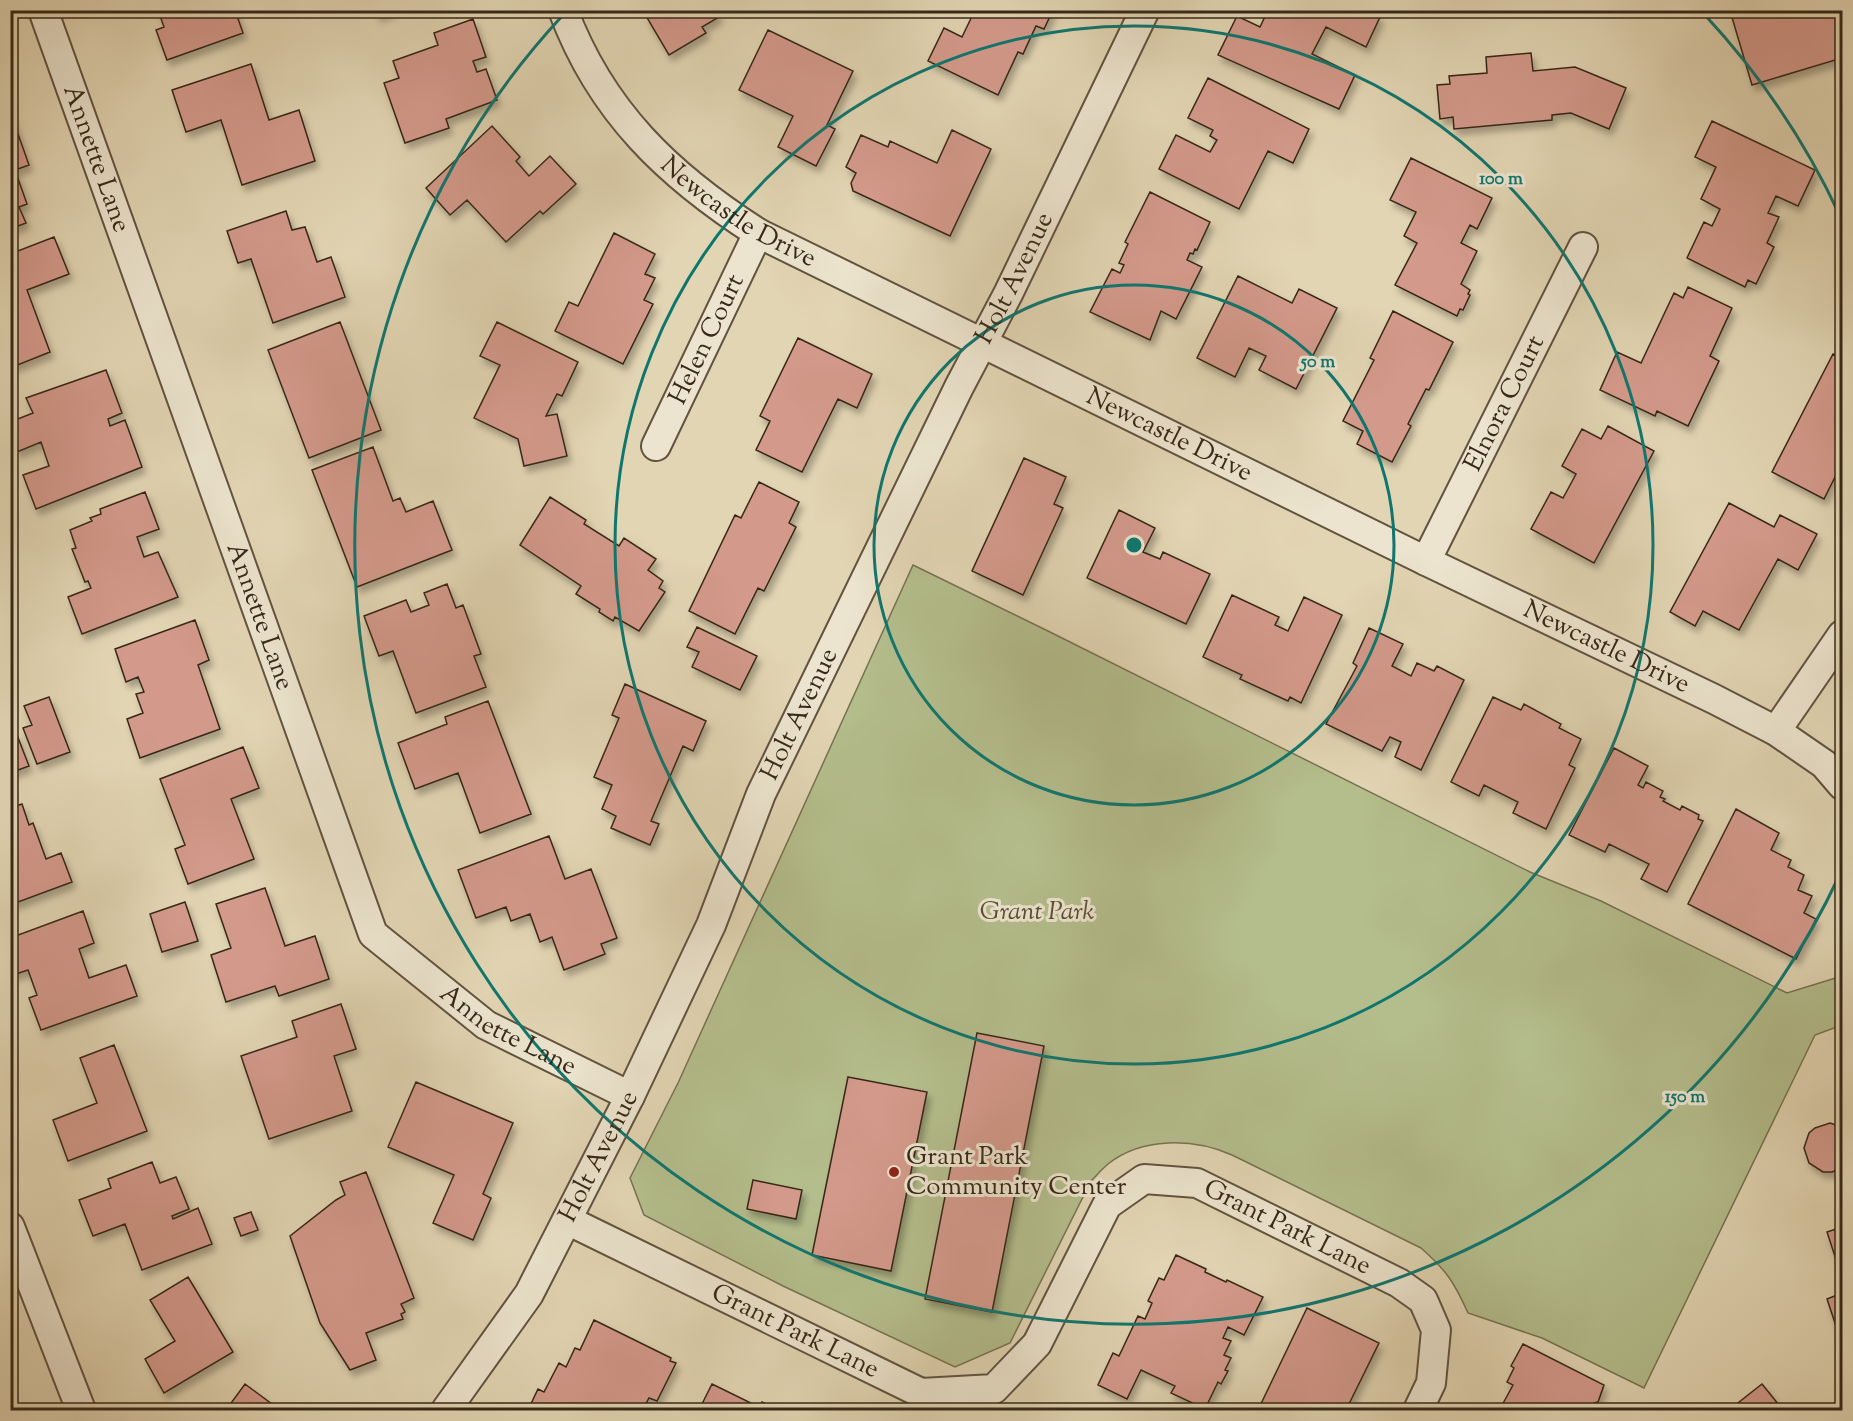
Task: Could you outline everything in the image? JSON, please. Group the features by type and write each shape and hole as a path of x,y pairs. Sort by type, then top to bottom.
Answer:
{"street":[{"name":"Annette Lane","path":"43,10 373,934 486,1025 630,1096"},
{"name":"Newcastle Drive","path":"563,10 573,37 602,89 639,137 684,181 722,210 758,233 1425,561 1714,699 1776,731 1824,764 1842,785"},
{"name":"Holt Avenue","path":"446,1410 529,1294 630,1096 711,926 761,794 959,387 1008,294 1145,10"},
{"name":"Helen Court","path":"656,446 758,233"},
{"name":"Elnora Court","path":"1425,561 1583,247"},
{"path":"1776,731 1842,635"},
{"name":"Grant Park Lane","path":"567,1220 921,1393 994,1389 1037,1344 1107,1205 1144,1179 1197,1184 1399,1283 1423,1300 1436,1330 1431,1383 1418,1410"},
{"path":"10,1227 81,1410"}],"green space":[{"name":"Grant Park","path":"913,565 1530,872 1601,901 1787,993 1842,976 1842,1025 1815,1035 1644,1388 1542,1338 1468,1313 1449,1278 1421,1248 1232,1155 1201,1145 1168,1143 1152,1145 1121,1155 1106,1166 1091,1181 1010,1343 955,1367 783,1286 644,1215 630,1178 678,1083"}],"building":[{"path":"158,10 235,10 243,33 167,60 156,30 164,27"},
{"path":"375,10 395,10 377,16"},
{"path":"650,10 715,10 719,17 702,27 706,33 669,55 646,16 651,12"},
{"path":"975,10 1053,10 1044,29 1036,26 1023,54 1018,52 998,95 928,61 944,28 962,37"},
{"path":"1263,10 1365,10 1380,17 1366,47 1326,27 1312,54 1355,75 1339,109 1218,55 1237,16 1260,27 1267,12"},
{"path":"1744,10 1842,10 1842,58 1752,85 1731,14"},
{"path":"473,19 486,57 473,61 477,72 486,69 497,100 446,119 449,128 405,143 384,83 399,78 393,61 438,45 434,33"},
{"path":"768,30 853,71 827,125 835,129 816,166 778,147 793,116 739,90"},
{"path":"1531,53 1533,71 1575,67 1626,88 1609,129 1571,113 1552,115 1552,120 1454,129 1453,117 1440,119 1437,85 1450,84 1449,76 1487,73 1486,57"},
{"path":"251,64 269,120 299,110 315,161 242,185 221,120 186,132 172,90"},
{"path":"1208,78 1309,129 1293,163 1268,151 1239,209 1159,169 1176,135 1210,152 1217,140 1210,136 1213,130 1188,118"},
{"path":"11,114 29,165 15,170 27,204 19,207 26,223 10,229"},
{"path":"1712,121 1815,170 1798,206 1776,196 1768,213 1779,217 1767,243 1774,247 1756,284 1748,280 1745,287 1687,258 1704,222 1712,226 1720,209 1701,199 1716,167 1695,157"},
{"path":"492,126 520,157 516,161 529,176 550,156 576,184 543,214 540,211 506,242 467,200 450,215 426,188"},
{"path":"952,130 991,149 950,236 853,191 851,183 856,173 846,167 861,135 888,147 890,141 937,163"},
{"path":"1411,158 1492,198 1477,229 1470,225 1461,243 1477,251 1461,284 1470,290 1468,294 1470,295 1463,310 1460,309 1457,316 1395,285 1417,243 1404,236 1416,212 1390,200"},
{"path":"1150,192 1210,222 1197,250 1195,249 1193,254 1190,253 1187,260 1202,267 1176,319 1161,311 1150,340 1090,312 1112,269 1120,273 1124,265 1119,263 1128,244 1125,242"},
{"path":"286,211 292,230 305,227 317,262 331,257 345,297 273,323 251,259 238,263 227,231"},
{"path":"614,233 655,254 645,274 655,278 644,300 653,304 623,364 555,331 569,302 578,306"},
{"path":"54,237 69,274 27,290 50,352 10,368 10,254"},
{"path":"1238,276 1292,303 1299,289 1337,308 1296,389 1259,370 1266,356 1249,348 1235,377 1197,358"},
{"path":"1688,287 1732,308 1710,356 1719,361 1688,426 1657,411 1655,416 1600,390 1617,352 1641,363 1674,293 1683,298"},
{"path":"1393,311 1453,342 1429,390 1426,389 1408,424 1411,426 1392,462 1357,444 1363,431 1343,421 1374,360 1370,358"},
{"path":"340,322 381,430 309,458 268,350"},
{"path":"497,322 578,362 562,396 557,394 546,416 557,414 567,456 524,466 518,439 474,418 500,365 480,356"},
{"path":"798,338 872,374 857,408 838,399 802,472 756,450 770,421 760,416"},
{"path":"1833,354 1842,359 1842,463 1824,499 1772,472"},
{"path":"106,370 122,413 108,419 110,426 125,420 142,467 36,509 23,475 49,466 41,442 17,452 10,434 10,422 33,413 26,398"},
{"path":"1608,426 1654,451 1594,563 1531,529 1551,492 1563,498 1576,474 1562,466 1582,429 1601,439"},
{"path":"373,447 393,501 400,498 406,512 433,501 452,550 357,587 312,470"},
{"path":"1024,458 1066,477 1054,504 1063,508 1023,595 972,571"},
{"path":"759,482 799,502 789,523 796,527 764,591 758,588 735,634 689,611 735,515 741,518"},
{"path":"145,492 159,529 137,537 144,557 158,552 178,597 82,634 68,597 91,588 88,581 85,582 72,549 76,548 70,530 92,521 90,518 101,514 100,509"},
{"path":"550,497 586,520 584,524 619,546 624,538 656,559 648,570 663,581 659,588 665,592 639,631 615,617 613,621 599,612 600,609 576,594 581,586 520,545"},
{"path":"1729,503 1774,527 1780,515 1817,534 1798,570 1778,559 1739,630 1703,611 1695,626 1670,612"},
{"path":"1119,510 1155,528 1143,552 1160,559 1163,552 1210,574 1186,624 1087,578"},
{"path":"447,584 456,608 463,605 481,654 474,656 486,687 416,713 393,651 379,656 364,616 406,600 411,612 429,605 424,593"},
{"path":"1232,595 1279,617 1275,625 1288,631 1304,597 1342,615 1301,703 1290,697 1288,701 1240,679 1242,675 1203,657"},
{"path":"195,620 209,660 198,665 220,729 140,758 127,719 143,713 136,694 144,692 138,677 126,682 115,649"},
{"path":"697,627 757,656 740,690 692,667 699,652 687,647"},
{"path":"1369,628 1403,644 1392,666 1411,676 1417,663 1434,671 1437,666 1464,680 1421,770 1395,757 1401,742 1390,737 1382,751 1326,724 1357,666 1353,663"},
{"path":"625,684 706,721 693,751 683,746 651,821 659,824 650,845 611,828 616,816 602,809 612,785 594,777 619,718 612,715"},
{"path":"49,697 70,752 37,764 23,728 32,725 24,706"},
{"path":"1493,697 1521,710 1524,704 1561,724 1559,728 1581,739 1569,765 1575,768 1546,829 1513,813 1518,802 1484,785 1479,796 1451,782"},
{"path":"488,701 531,814 480,833 458,773 415,789 398,743 447,724 445,717"},
{"path":"17,735 29,766 10,773 10,738"},
{"path":"243,747 259,788 231,799 254,859 188,884 175,849 185,845 160,779"},
{"path":"1614,748 1648,766 1638,785 1643,788 1646,782 1663,791 1660,797 1665,799 1663,801 1680,810 1682,806 1699,815 1698,819 1703,821 1667,892 1641,879 1649,864 1609,844 1605,852 1569,835"},
{"path":"22,804 29,825 33,823 46,859 61,853 72,882 10,905 10,808"},
{"path":"1736,809 1779,833 1771,850 1791,860 1788,867 1804,875 1798,890 1812,896 1804,913 1816,919 1796,959 1688,904"},
{"path":"549,836 565,879 591,869 617,938 601,944 605,954 564,970 552,937 540,942 530,914 511,921 506,907 476,918 458,870"},
{"path":"265,888 285,946 315,936 329,979 279,996 275,986 226,1002 211,955 231,948 216,904"},
{"path":"185,902 198,941 162,952 150,914"},
{"path":"83,911 94,943 79,949 89,978 126,965 137,996 41,1030 29,998 37,995 28,970 10,976 10,938"},
{"path":"341,1004 356,1049 334,1056 352,1111 269,1139 241,1056 297,1037 292,1021"},
{"path":"977,1033 1044,1046 992,1312 925,1299"},
{"path":"114,1045 147,1131 68,1161 53,1120 97,1103 80,1058"},
{"path":"848,1077 927,1092 891,1271 812,1255"},
{"path":"416,1082 513,1123 483,1194 491,1198 473,1240 433,1223 454,1175 388,1147"},
{"path":"1830,1123 1842,1127 1842,1168 1832,1172 1823,1172 1809,1163 1804,1148 1809,1133 1815,1128"},
{"path":"152,1162 160,1183 176,1177 189,1209 172,1216 173,1219 198,1208 212,1244 142,1270 125,1224 93,1236 79,1200 111,1188 108,1179"},
{"path":"366,1172 414,1298 401,1304 405,1312 401,1314 403,1319 366,1333 376,1360 350,1370 320,1323 290,1236 345,1195 340,1182"},
{"path":"753,1180 802,1190 796,1219 747,1209"},
{"path":"251,1212 258,1230 241,1236 234,1218"},
{"path":"1842,1227 1842,1278 1827,1232"},
{"path":"1176,1255 1206,1269 1205,1272 1263,1297 1244,1335 1228,1327 1223,1338 1231,1341 1224,1355 1231,1358 1225,1370 1228,1371 1221,1384 1218,1382 1205,1409 1171,1393 1175,1386 1141,1370 1127,1399 1098,1385 1113,1353 1119,1356 1138,1316 1145,1319 1152,1303 1148,1301 1159,1278 1164,1280"},
{"path":"188,1277 233,1352 164,1393 145,1359 175,1341 150,1300"},
{"path":"1842,1293 1842,1331 1838,1332 1827,1299"},
{"path":"1307,1308 1379,1343 1346,1410 1258,1410"},
{"path":"594,1320 671,1358 670,1361 676,1363 657,1401 649,1398 643,1409 645,1410 528,1410 538,1389 544,1392 559,1363 566,1367 575,1348 580,1350"},
{"path":"1523,1344 1604,1385 1598,1402 1594,1403 1590,1410 1496,1410 1499,1405 1501,1407 1513,1385 1507,1382 1514,1368 1511,1366"},
{"path":"245,1384 280,1410 226,1410"},
{"path":"712,1384 755,1405 752,1410 699,1410"},
{"path":"1762,1384 1783,1410 1729,1410"},
{"path":"762,1402 778,1410 758,1410"}],"place":[{"name":"Grant Park Community Center","path":"894,1172"}]}
